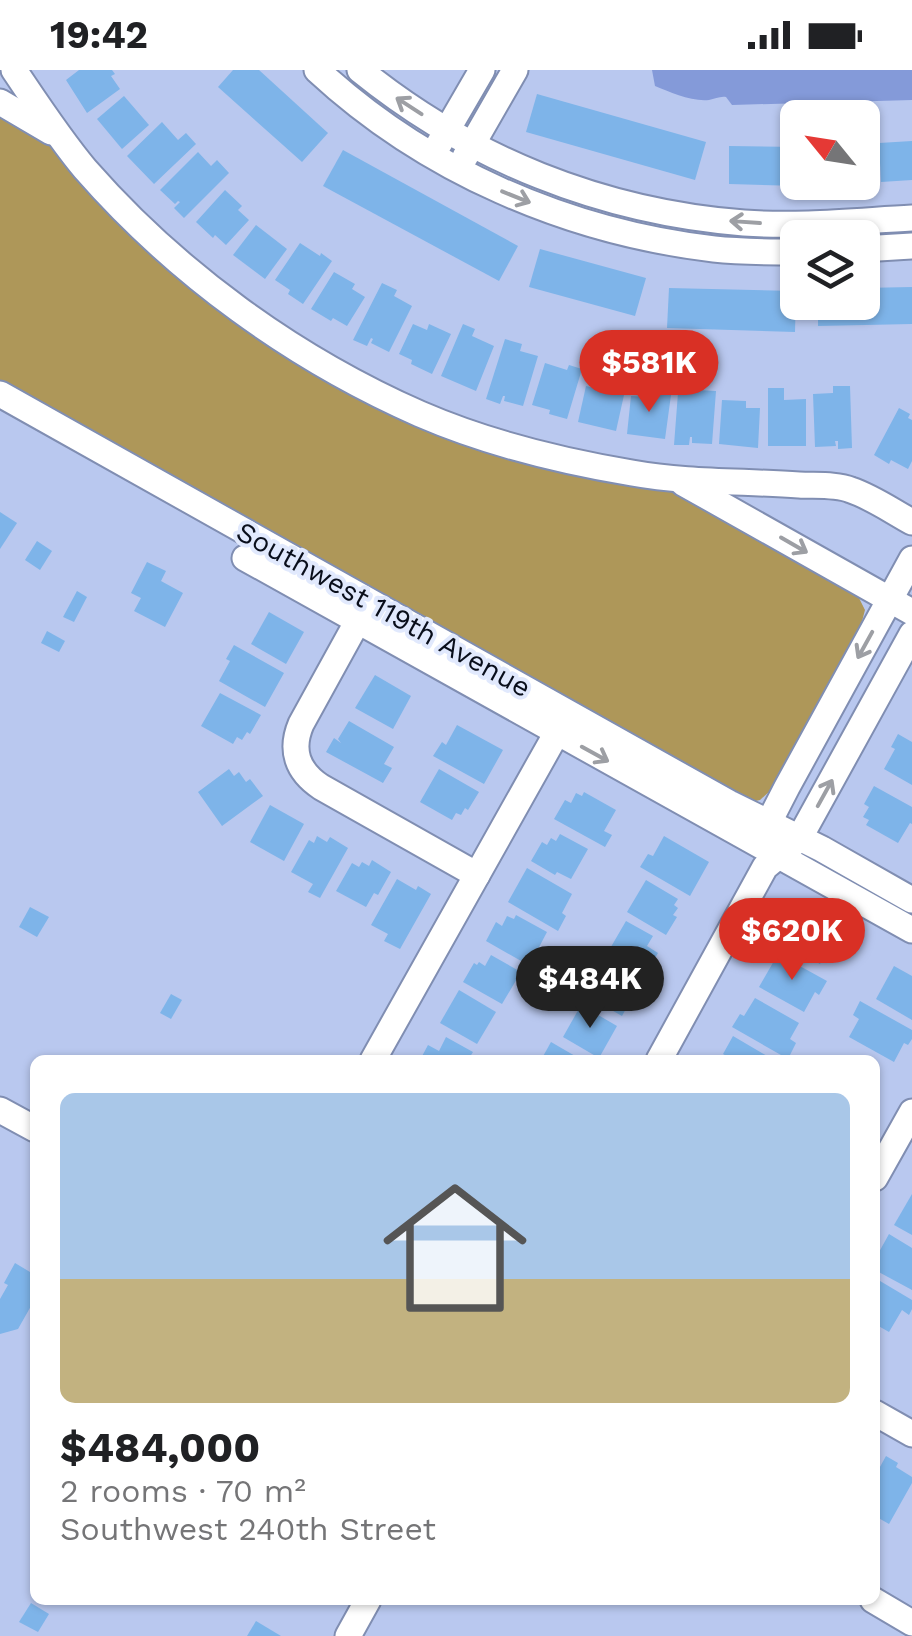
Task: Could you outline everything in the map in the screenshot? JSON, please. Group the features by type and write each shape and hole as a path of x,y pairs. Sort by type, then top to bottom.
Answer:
{"street":[{"path":"0,91 12,70"},
{"path":"12,70 60,137 115,201 184,267 255,321 338,373 420,414 488,438 587,464 679,481 849,489 912,522"},
{"path":"317,70 374,118 433,155 491,187 539,207 628,234 713,249 780,251"},
{"path":"360,70 405,105 472,146 560,184 624,204 745,223 912,218"},
{"path":"433,155 482,70"},
{"path":"458,170 515,70"},
{"path":"0,102 60,137"},
{"path":"880,248 912,246"},
{"name":"Southwest 119th Avenue","path":"0,394 363,611 563,722 769,849 912,930"},
{"path":"679,481 901,606"},
{"path":"746,518 741,498 751,482"},
{"name":"Southwest 119th Avenue","path":"245,558 363,611"},
{"path":"662,1055 901,606 912,560"},
{"path":"363,611 295,737 296,759 302,770 321,786 477,875"},
{"path":"799,839 912,634"},
{"path":"377,1055 563,722"},
{"path":"769,849 799,839 912,900"},
{"path":"0,1110 30,1126"},
{"path":"880,1169 912,1112"},
{"path":"880,1416 912,1434"},
{"path":"880,1604 912,1623"},
{"path":"348,1636 365,1605"}],"shaded area":[{"path":"0,112 44,137 309,368 672,491 858,596 865,610 861,625 771,790 751,802 0,386"}],"water":[{"path":"652,70 912,70 912,100 780,100 780,104 732,105 726,97 696,100 655,86"}],"building":[{"path":"79,70 112,70 115,74 111,76 120,89 87,113 66,80"},
{"path":"233,70 259,70 328,133 302,162 218,87"},
{"path":"537,94 706,142 695,180 526,132"},
{"path":"124,96 149,125 122,149 97,119"},
{"path":"162,122 178,140 186,133 196,144 154,184 127,156"},
{"path":"912,141 912,180 881,182 880,143"},
{"path":"729,146 780,147 780,185 729,184"},
{"path":"343,150 518,246 499,281 323,186"},
{"path":"198,152 211,166 217,160 229,173 184,218 174,208 180,202 175,204 160,190"},
{"path":"225,190 242,206 238,210 249,220 226,245 196,222"},
{"path":"256,225 287,249 265,279 233,255"},
{"path":"300,243 332,261 303,304 275,280"},
{"path":"540,249 646,278 635,316 529,287"},
{"path":"334,272 355,284 352,289 365,297 347,326 311,309"},
{"path":"382,283 397,290 394,296 412,306 389,352 371,343 371,338 367,346 353,340"},
{"path":"912,287 912,324 818,326 818,320 880,320 880,288"},
{"path":"669,288 780,291 780,320 795,320 795,332 667,328"},
{"path":"413,324 427,330 429,324 451,334 432,374 399,354"},
{"path":"463,324 475,329 472,336 494,346 476,391 441,376"},
{"path":"505,339 522,344 520,351 538,356 523,406 504,401 505,396 500,404 486,399"},
{"path":"545,363 567,370 569,365 582,369 567,419 532,405"},
{"path":"679,380 698,381 697,390 716,391 712,444 692,443 690,437 689,445 674,445"},
{"path":"586,386 624,395 616,431 578,422"},
{"path":"833,386 850,386 852,448 838,449 838,441 836,446 815,447 813,394 833,393"},
{"path":"768,388 784,388 784,400 806,399 806,446 768,446"},
{"path":"647,392 671,395 665,439 627,434 631,396 647,397"},
{"path":"722,400 746,401 746,408 760,408 758,448 719,444"},
{"path":"899,408 910,414 908,418 912,420 912,461 908,469 874,455"},
{"path":"0,512 17,523 0,549"},
{"path":"37,541 52,551 40,570 25,560"},
{"path":"147,562 166,571 161,581 183,593 165,627 134,611 141,598 131,593"},
{"path":"77,591 87,597 74,622 63,617"},
{"path":"269,612 304,632 286,664 251,644"},
{"path":"47,631 65,641 59,652 41,643"},
{"path":"234,645 284,673 265,707 219,681"},
{"path":"375,675 411,696 393,729 355,708"},
{"path":"220,693 261,715 250,734 247,732 242,740 237,737 233,744 201,726"},
{"path":"349,721 394,747 384,764 392,768 383,783 326,752 334,738 341,743 338,739"},
{"path":"457,725 503,750 484,784 433,756 442,742 446,745"},
{"path":"898,734 912,742 912,785 884,769"},
{"path":"229,769 234,776 239,772 246,782 250,779 263,796 222,826 198,792"},
{"path":"439,769 479,792 468,810 465,808 461,815 456,813 452,820 420,802"},
{"path":"874,786 912,807 912,824 898,843 866,825 869,820 863,817 869,807 864,804"},
{"path":"584,792 616,810 604,831 612,835 605,847 554,819 565,800 571,803 576,793 582,796"},
{"path":"270,805 304,824 284,861 250,842"},
{"path":"560,834 588,849 571,879 531,861 542,842 547,845 551,838 556,841"},
{"path":"317,836 327,842 330,837 348,848 320,898 308,892 313,884 291,872 309,840 314,843"},
{"path":"664,836 709,862 690,896 640,867 648,854 653,856"},
{"path":"372,860 391,872 366,907 336,891 352,863 369,866"},
{"path":"527,868 572,894 558,931 508,902"},
{"path":"397,879 431,894 400,949 384,941 388,934 371,925"},
{"path":"646,880 678,899 673,915 677,917 666,935 627,912"},
{"path":"30,907 49,917 37,937 19,927"},
{"path":"516,915 547,932 536,953 544,957 537,970 486,941 496,922 502,926 507,916 514,919"},
{"path":"810,919 838,934 820,964 782,947 792,929 796,932"},
{"path":"626,921 653,936 647,946 658,953 644,977 608,952"},
{"path":"589,954 643,986 622,1016 578,991 588,974 580,969"},
{"path":"778,954 827,981 819,995 815,992 804,1012 759,987"},
{"path":"491,955 521,972 502,1004 463,982 474,963 485,966"},
{"path":"894,966 912,976 912,1020 876,999"},
{"path":"459,990 496,1012 477,1044 440,1023"},
{"path":"171,994 182,1000 171,1019 160,1013"},
{"path":"755,998 799,1023 790,1039 796,1043 790,1055 781,1055 732,1027 740,1014 744,1016"},
{"path":"860,1001 912,1030 912,1039 908,1045 904,1043 894,1062 849,1037 859,1019 853,1015"},
{"path":"581,1005 617,1026 601,1055 563,1037"},
{"path":"733,1036 765,1055 725,1055"},
{"path":"446,1037 473,1052 423,1055 428,1045 439,1051"},
{"path":"551,1042 573,1055 544,1055"},
{"path":"912,1194 912,1235 894,1225"},
{"path":"889,1234 912,1248 912,1290 880,1273 880,1250"},
{"path":"15,1263 30,1272 30,1308 18,1329 0,1334 0,1299 8,1285 4,1283"},
{"path":"880,1281 912,1300 909,1315 902,1310 889,1332 880,1327"},
{"path":"886,1456 912,1477 889,1524 880,1519 880,1467"},
{"path":"30,1605 49,1614 38,1632 19,1622"},
{"path":"256,1621 281,1636 247,1636"}]}
